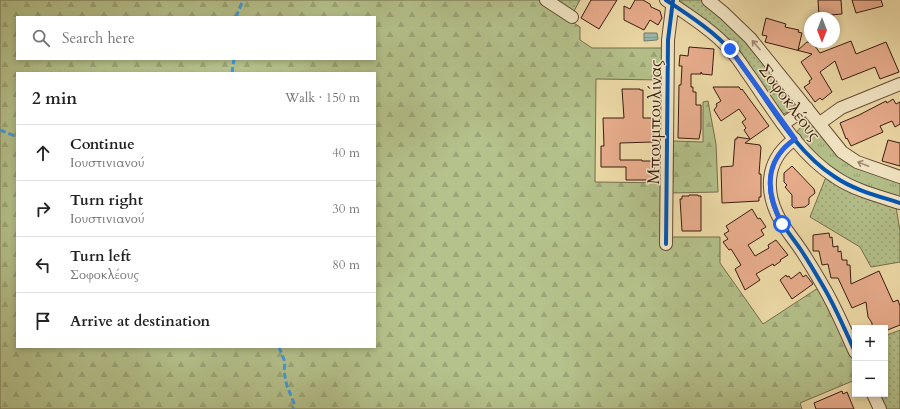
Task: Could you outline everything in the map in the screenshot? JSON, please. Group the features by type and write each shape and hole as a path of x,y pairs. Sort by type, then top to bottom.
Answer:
{"street":[{"path":"546,0 572,17"},
{"name":"Σοφοκλέους","path":"708,0 750,38 820,123 836,145 857,162 900,177"},
{"name":"Σοφοκλέους","path":"671,1 730,49 783,124 816,162 835,178 868,193 900,203"},
{"name":"Μπουμπουλίνας","path":"666,244 668,40 671,1"},
{"path":"820,123 841,108 900,84"},
{"path":"783,124 807,108"},
{"path":"795,139 783,148 772,165 770,190 774,206 782,224 802,251 838,312 852,345"},
{"path":"874,397 880,409"}],"green space":[{"path":"0,0 539,0 580,27 580,40 592,48 662,48 662,80 596,79 595,182 673,183 673,141 703,142 703,102 708,101 716,144 718,192 671,193 671,237 720,237 720,263 763,324 818,288 852,356 852,381 800,403 802,409 0,409"},
{"path":"554,0 580,0 573,13"},
{"path":"678,0 701,0 727,20 754,46 794,100 794,106 791,111 783,114 779,113 737,52 678,4"},
{"path":"808,119 836,153 900,181 900,199 860,186 836,174 794,135"},
{"path":"826,177 896,207 900,231 900,262 871,267 860,247 810,217"},
{"path":"900,330 900,409 885,409 880,397 888,397 888,335"}],"shaded area":[{"path":"644,33 657,33 658,39 644,41"}],"building":[{"path":"591,0 617,0 599,29 581,18"},
{"path":"635,0 643,0 650,4 651,7 660,11 662,18 658,25 650,20 644,30 624,20 624,6 630,9"},
{"path":"818,0 841,0 842,14 840,14 840,12 819,12"},
{"path":"852,0 881,0 883,6 856,13"},
{"path":"766,18 786,24 785,27 799,30 798,32 802,33 798,50 804,45 804,48 816,48 820,53 833,48 840,48 840,45 851,41 856,54 886,42 899,72 880,79 875,67 842,80 835,61 820,72 832,92 822,100 820,98 815,102 804,87 810,83 809,81 812,79 801,62 812,54 765,42 767,36 762,35"},
{"path":"689,47 714,49 712,75 702,74 701,72 701,74 691,74 691,87 693,87 693,92 696,92 696,105 701,105 701,129 699,139 678,138 679,85 681,85 682,66 679,66 680,55 688,56"},
{"path":"713,87 739,87 741,90 742,89 769,126 745,143 760,145 761,147 759,174 761,174 761,197 759,197 759,201 722,203 721,167 733,166 735,139 737,139 737,137 750,139 744,130 746,128 742,122 746,119 739,109 721,121 714,110 717,106 716,104 721,101"},
{"path":"622,89 643,90 643,118 653,118 654,139 653,142 620,143 620,160 642,160 654,162 654,180 626,180 626,167 601,167 601,146 604,146 603,118 624,118"},
{"path":"893,99 896,104 900,102 900,124 895,127 892,121 880,126 883,132 851,146 847,138 846,139 840,123"},
{"path":"888,140 900,143 900,166 882,161"},
{"path":"792,166 814,189 815,193 809,198 809,204 805,207 794,208 792,206 792,195 785,187 787,185 784,182 784,173"},
{"path":"682,196 701,196 701,231 682,231 680,199 682,199"},
{"path":"752,209 758,219 760,218 766,227 761,230 764,235 748,245 755,256 769,248 768,245 776,240 788,255 774,266 773,264 756,274 760,280 745,290 735,269 741,265 731,249 729,250 723,242 728,239 724,234 729,231 726,226"},
{"path":"829,233 830,238 832,237 833,247 838,246 838,252 841,251 842,260 847,260 847,265 850,265 851,284 879,271 893,302 898,300 900,306 900,325 888,330 888,325 872,325 868,317 866,302 852,308 838,278 831,278 828,264 822,265 819,251 813,251 813,235"},
{"path":"800,272 803,277 806,275 813,284 792,299 780,280 786,275 791,279"},
{"path":"842,391 843,394 847,392 854,409 816,409 814,403"}],"marked path":[{"path":"236,16 243,0"},
{"path":"232,72 234,60"},
{"path":"0,130 16,137"},
{"path":"279,348 285,362 284,372 287,386 294,403 293,409"}],"cycle path":[{"path":"666,0 717,37 734,54 788,132 822,168 850,186 900,203"},
{"path":"666,244 668,40 673,0"},
{"path":"795,139 786,146 774,163 770,183 773,203 782,223 804,254 828,294 852,345"}],"route":[{"path":"730,49 795,139 783,148 772,165 770,190 774,206 782,224"}]}
